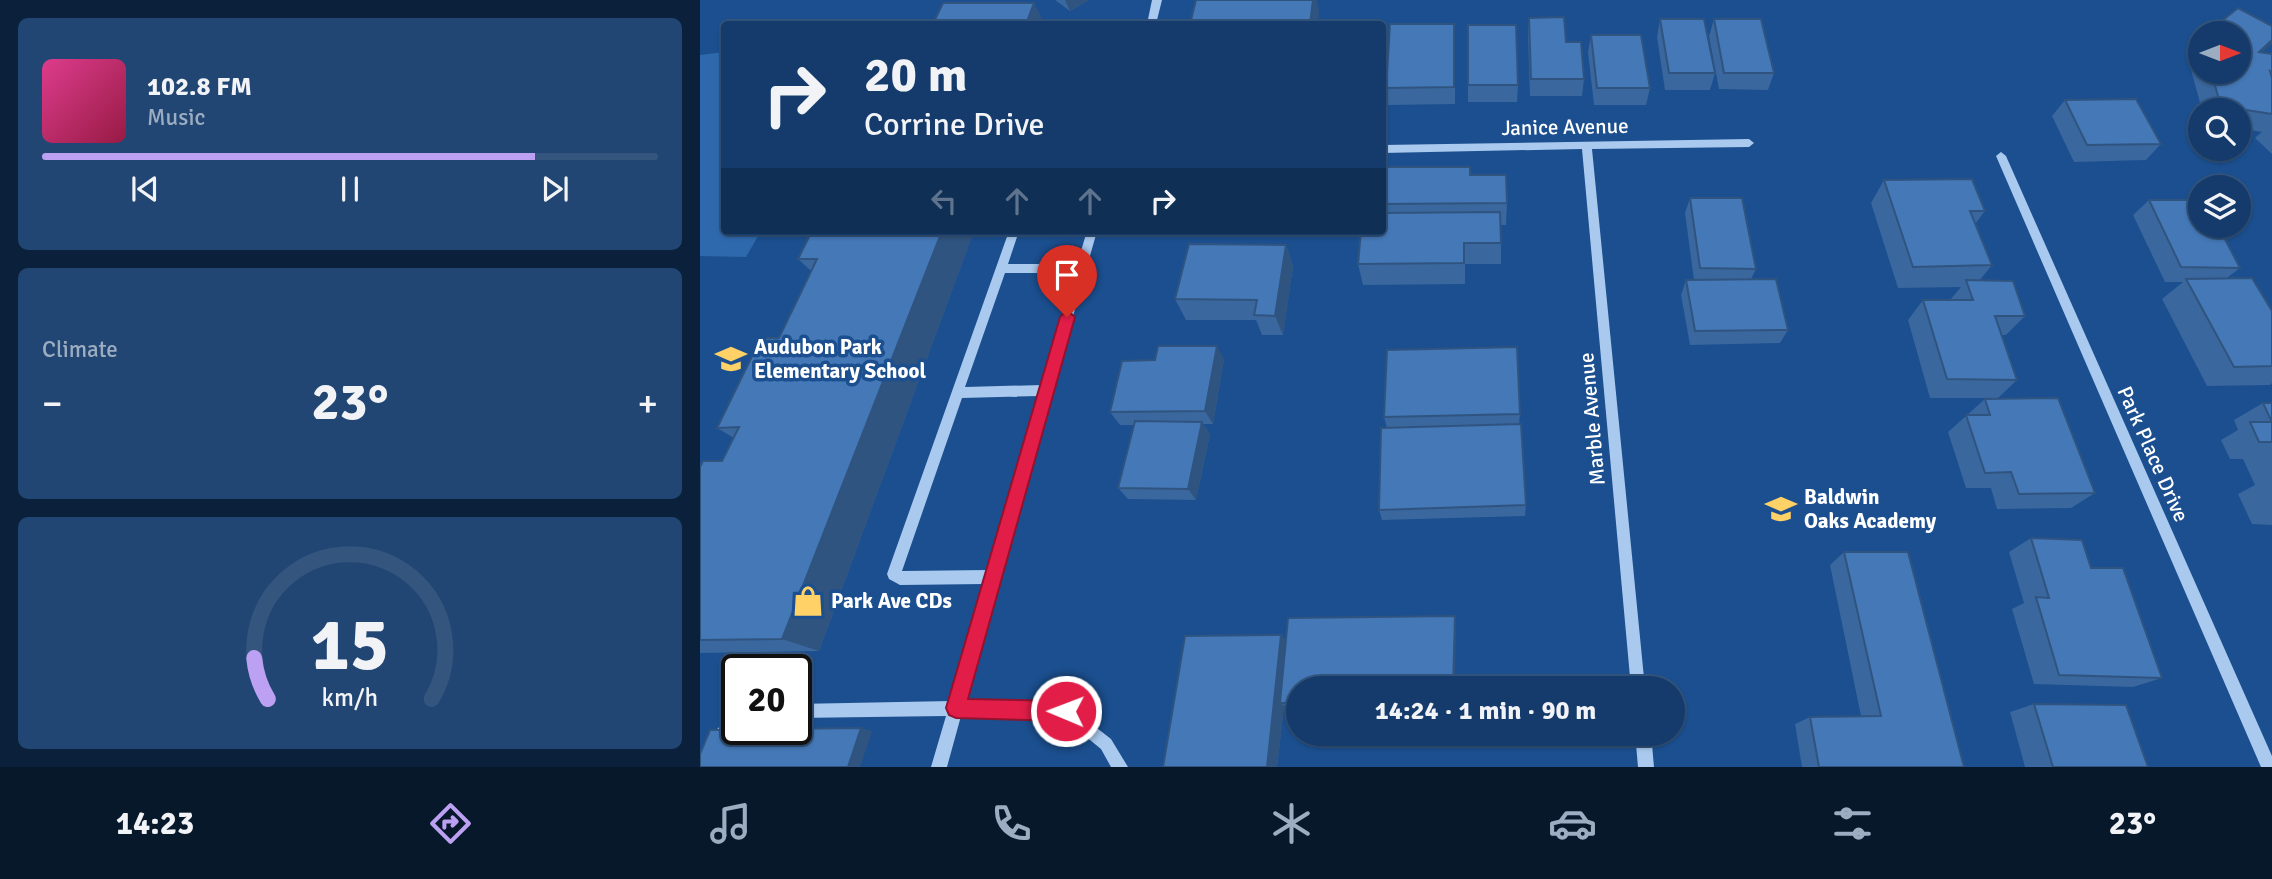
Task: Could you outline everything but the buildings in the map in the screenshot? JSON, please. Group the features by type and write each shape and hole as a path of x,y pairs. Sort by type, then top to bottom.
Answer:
{"street":[{"path":"1152,21 1157,0"},
{"name":"Janice Avenue","path":"1386,149 1749,143"},
{"name":"Marble Avenue","path":"1587,146 1638,676"},
{"name":"Park Place Drive","path":"2001,156 2269,767"},
{"path":"993,577 900,578 894,574 1013,235"},
{"path":"939,767 1091,235"},
{"path":"1000,269 1081,268"},
{"path":"957,393 1047,390"},
{"path":"812,712 956,708 1066,711 1106,744 1120,767"},
{"path":"1644,746 1646,767"}],"shaded area":[{"path":"721,52 721,235 759,235 746,257 700,256 700,55"}],"place":[{"name":"Audubon Park Elementary School","path":"731,359"},
{"name":"Baldwin Oaks Academy","path":"1781,509"},
{"name":"Park Ave CDs","path":"808,601"}],"route":[{"path":"1066,711 956,708 1067,317"}]}
